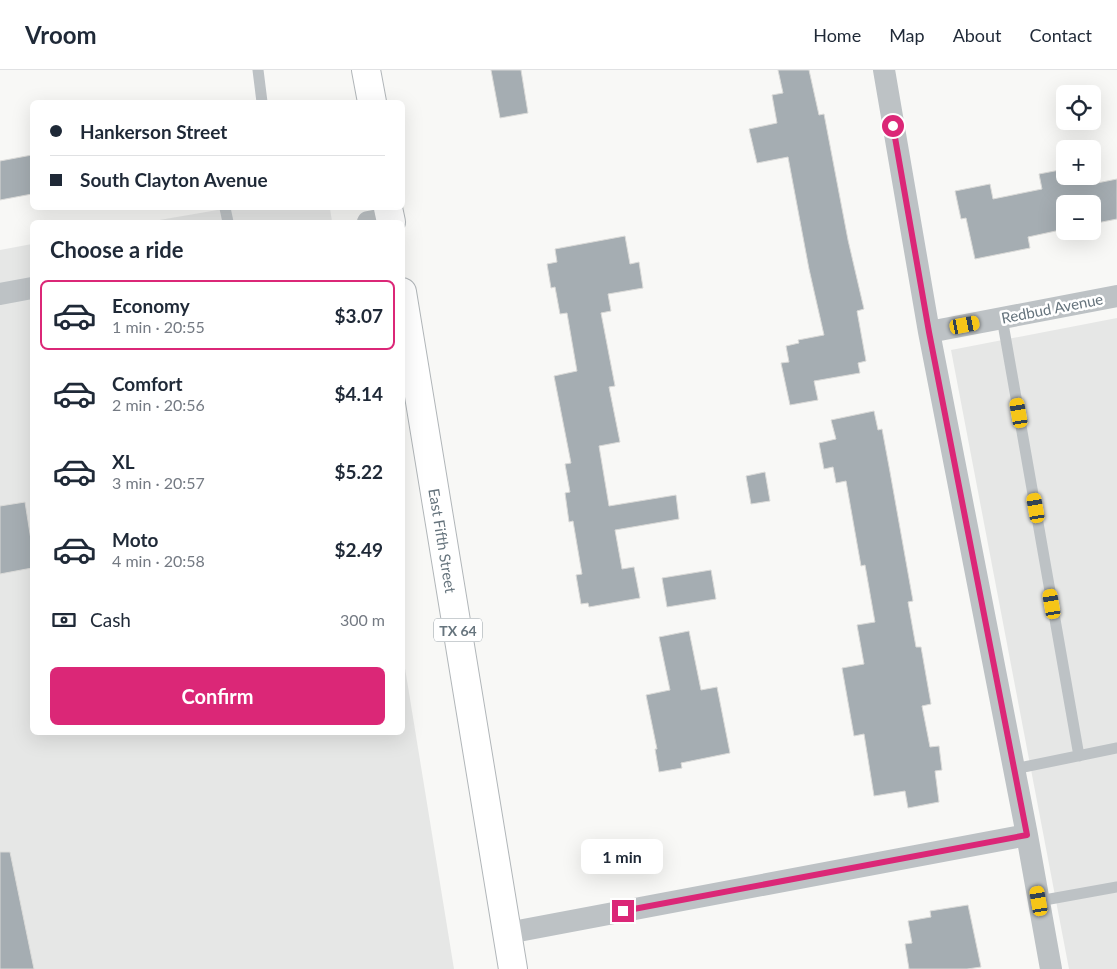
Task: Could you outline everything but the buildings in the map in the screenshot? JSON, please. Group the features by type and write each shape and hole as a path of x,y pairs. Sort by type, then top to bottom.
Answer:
{"main road":[{"path":"366,70 372,100"},
{"name":"East Fifth Street","path":"405,327 407,351 514,969"}],"street":[{"path":"884,70 929,332 1027,835 1051,969"},
{"path":"0,294 30,288"},
{"name":"Redbud Avenue","path":"929,332 1117,296"},
{"path":"508,933 1027,835"}],"lane":[{"path":"258,70 262,100"},
{"path":"1002,318 1080,756"},
{"path":"1014,769 1117,748"},
{"path":"1039,901 1117,887"}],"shaded area":[{"path":"217,210 330,210 332,220 160,220"},
{"path":"30,244 30,735 405,735 405,668 454,969 0,969 0,250"},
{"path":"1117,318 1117,969 1069,969 951,350"}],"route":[{"path":"623,911 1027,835 929,332 893,126"}]}
